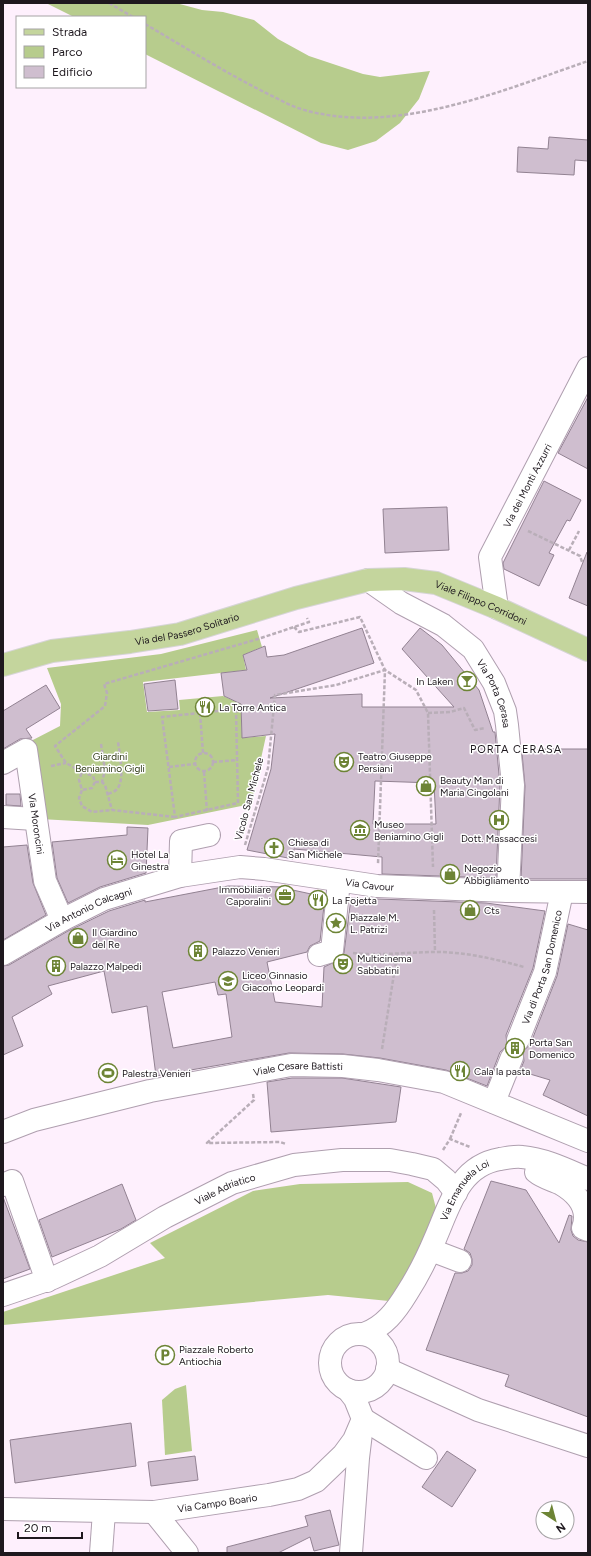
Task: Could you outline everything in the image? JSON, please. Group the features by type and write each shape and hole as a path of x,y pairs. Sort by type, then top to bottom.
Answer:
{"main road":[{"name":"Viale Filippo Corridoni","path":"368,580 404,579 436,583 497,608 588,650"},
{"name":"Via del Passero Solitario","path":"3,665 52,651 130,642 180,634 296,598 368,580"}],"street":[{"name":"Via dei Monti Azzurri","path":"497,608 490,557 507,521 582,393 588,368"},
{"name":"Via Porta Cerasa","path":"368,580 401,603 443,625 473,649 494,683 505,711 513,785 508,891"},
{"name":"Via Moroncini","path":"3,763 26,750 45,881 62,920"},
{"path":"3,817 35,819"},
{"path":"180,876 181,841 208,835"},
{"name":"Via Cavour","path":"180,876 240,867 264,869 377,886 508,891 588,892"},
{"name":"Via Antonio Calcagni","path":"3,954 62,920 104,899 180,876"},
{"path":"326,953 339,881"},
{"name":"Via di Porta San Domenico","path":"494,1102 544,972 562,892"},
{"name":"Viale Cesare Battisti","path":"3,1132 34,1120 150,1091 291,1065 343,1066 378,1070 444,1082 588,1141"},
{"path":"521,1157 537,1173 561,1184 574,1193 583,1205 586,1218 583,1228 588,1230"},
{"name":"Via Emanuela Loi","path":"383,1347 386,1330 394,1313 413,1284 431,1250 463,1180 475,1168 487,1162 521,1157 544,1161 588,1179"},
{"name":"Viale Adriatico","path":"3,1295 47,1281 100,1256 165,1217 232,1183 294,1165 342,1160 390,1160 433,1169 446,1180 456,1193"},
{"path":"3,1185 12,1181 47,1281"},
{"path":"431,1250 460,1261"},
{"name":"Via Emanuela Loi","path":"364,1334 372,1331 394,1313"},
{"path":"351,1553 358,1458 363,1419 373,1388 384,1376 387,1369 386,1354 383,1347 371,1337 364,1334 356,1334 341,1340 332,1354 330,1362 334,1378 340,1385 348,1390 355,1399 363,1419 426,1458"},
{"path":"387,1369 478,1410 588,1446"},
{"path":"348,1390 360,1391 373,1388"},
{"name":"Via Campo Boario","path":"3,1510 154,1512 269,1495 298,1489 316,1481 343,1455 354,1440 363,1419"},
{"path":"101,1553 104,1512"},
{"path":"154,1512 186,1553"}],"path":[{"path":"109,3 131,16"},
{"path":"146,25 253,86 300,109 338,117 391,118 437,109 513,87 588,61"},
{"path":"507,521 580,556 582,562"},
{"path":"569,550 579,531"},
{"path":"82,790 92,788 95,782 93,776 66,763 55,746 105,706 107,693 104,684 258,639 294,626 299,632 360,617 385,670 377,886"},
{"path":"385,670 416,690 428,713 435,952"},
{"name":"Vicolo San Michele","path":"240,867 253,816 268,768 275,695 336,685 385,670"},
{"path":"428,713 450,712 464,708 475,730"},
{"path":"82,772 79,780 82,790 79,798 82,806 92,812 112,810 175,817 238,803 236,709 162,718 175,817"},
{"path":"200,713 203,753"},
{"path":"108,794 117,790 121,784 122,773 118,741"},
{"path":"101,744 105,770 102,782 108,794 112,810"},
{"path":"194,764 197,755 203,753 209,754 213,762"},
{"path":"213,762 237,760"},
{"path":"194,764 198,770 204,772 209,770 213,762"},
{"path":"169,768 194,764"},
{"path":"204,772 208,835"},
{"path":"95,782 102,782"},
{"path":"326,953 397,955 435,952 465,954 544,972"},
{"path":"378,1070 397,955"},
{"path":"248,1073 254,1100 207,1143 280,1142 293,1147 294,1165"},
{"path":"450,1139 459,1118"}],"green space":[{"path":"46,3 176,3 202,10 223,12 254,20 278,39 309,56 363,74 380,77 430,71 419,99 400,123 376,141 348,150 321,143 146,55 146,16 72,16"},
{"name":"Giardini Beniamino Gigli","path":"257,630 262,647 243,655 246,670 143,682 147,712 180,710 179,700 223,696 241,704 242,738 266,736 251,804 148,825 40,819 29,742 60,726 61,704 47,668 161,654"},
{"path":"408,1182 432,1193 437,1212 399,1302 328,1295 3,1325 3,1312 165,1258 150,1243 253,1191 300,1184"},
{"path":"186,1385 192,1451 165,1455 162,1400 175,1389"}],"building":[{"path":"549,137 588,140 588,161 575,160 574,175 517,172 518,147 548,149"},
{"path":"588,397 588,469 558,453"},
{"path":"544,481 581,500 570,521 567,520 549,553 554,555 539,586 504,569 503,563"},
{"path":"447,507 449,550 385,553 383,509"},
{"path":"588,552 588,606 569,598"},
{"path":"362,628 374,663 270,698 362,694 362,707 454,707 402,649 420,628 442,645 479,690 493,732 495,732 500,785 496,878 382,874 382,857 294,849 293,859 247,850 271,769 275,734 242,738 241,704 224,696 221,673 247,670 243,655 265,646 267,657 284,655","holes":["375,781 434,783 436,824 373,824"]},
{"path":"175,680 178,709 148,711 144,684"},
{"path":"46,685 60,708 26,729 32,738 20,739 3,749 3,711"},
{"path":"538,749 588,749 588,879 521,879 525,786 522,753 538,753"},
{"path":"6,794 20,794 21,806 6,805"},
{"name":"Hotel La Ginestra","path":"127,827 148,828 146,873 100,887 68,903 57,878 52,842 127,835"},
{"path":"27,845 33,883 46,915 3,940 3,847"},
{"path":"228,886 288,887 288,889 325,897 320,941 310,946 307,952 267,962 275,1002 322,1007 324,967 341,959 344,953 351,898 486,903 545,911 533,968 506,1035 507,1046 500,1052 487,1086 446,1070 380,1058 343,1054 289,1053 156,1076 147,1006 112,1013 104,971 48,986 52,994 12,1017 23,1046 3,1055 3,966 9,965 68,931 109,911 145,900 145,902","holes":["215,982 218,995 226,994 232,1037 173,1048 162,992"]},
{"path":"568,924 588,930 588,1116 543,1095 550,1080 520,1071 524,1061 523,1051 530,1045 557,976"},
{"path":"292,1078 342,1078 401,1087 396,1122 271,1132 267,1082"},
{"path":"491,1181 526,1190 559,1243 569,1215 572,1216 571,1230 573,1236 578,1240 588,1242 588,1417 505,1386 509,1375 426,1350 455,1273 468,1271 472,1265 470,1253 464,1249"},
{"path":"122,1184 136,1220 121,1229 52,1257 39,1220"},
{"path":"3,1197 30,1269 3,1279"},
{"path":"131,1423 136,1466 15,1483 10,1440"},
{"path":"447,1451 476,1470 452,1507 422,1487"},
{"path":"195,1456 198,1480 151,1486 148,1462"},
{"path":"330,1510 339,1545 314,1551 310,1537 278,1553 227,1553 227,1547 308,1526 305,1516"}],"place":[{"name":"In Laken","path":"467,681"},
{"name":"La Torre Antica","path":"205,707"},
{"name":"Teatro Giuseppe Persiani","path":"344,762"},
{"name":"Beauty Man di Maria Cingolani","path":"426,786"},
{"name":"Dott. Massaccesi","path":"499,820"},
{"name":"Museo Beniamino Gigli","path":"360,830"},
{"name":"Chiesa di San Michele","path":"274,848"},
{"name":"Hotel La Ginestra","path":"117,860"},
{"name":"Negozio Abbigliamento","path":"450,874"},
{"name":"Immobiliare Caporalini","path":"285,895"},
{"name":"La Fojetta","path":"318,900"},
{"name":"Cts","path":"470,910"},
{"name":"Piazzale M. L. Patrizi","path":"336,923"},
{"name":"Il Giardino del Re","path":"78,938"},
{"name":"Palazzo Venieri","path":"198,951"},
{"name":"Multicinema Sabbatini","path":"343,964"},
{"name":"Palazzo Malpedi","path":"56,966"},
{"name":"Liceo Ginnasio Giacomo Leopardi","path":"228,981"},
{"name":"Porta San Domenico","path":"515,1048"},
{"name":"Cala la pasta","path":"460,1071"},
{"name":"Palestra Venieri","path":"108,1073"},
{"name":"Piazzale Roberto Antiochia","path":"165,1355"}],"district":[{"name":"PORTA CERASA","path":"516,749"}]}
